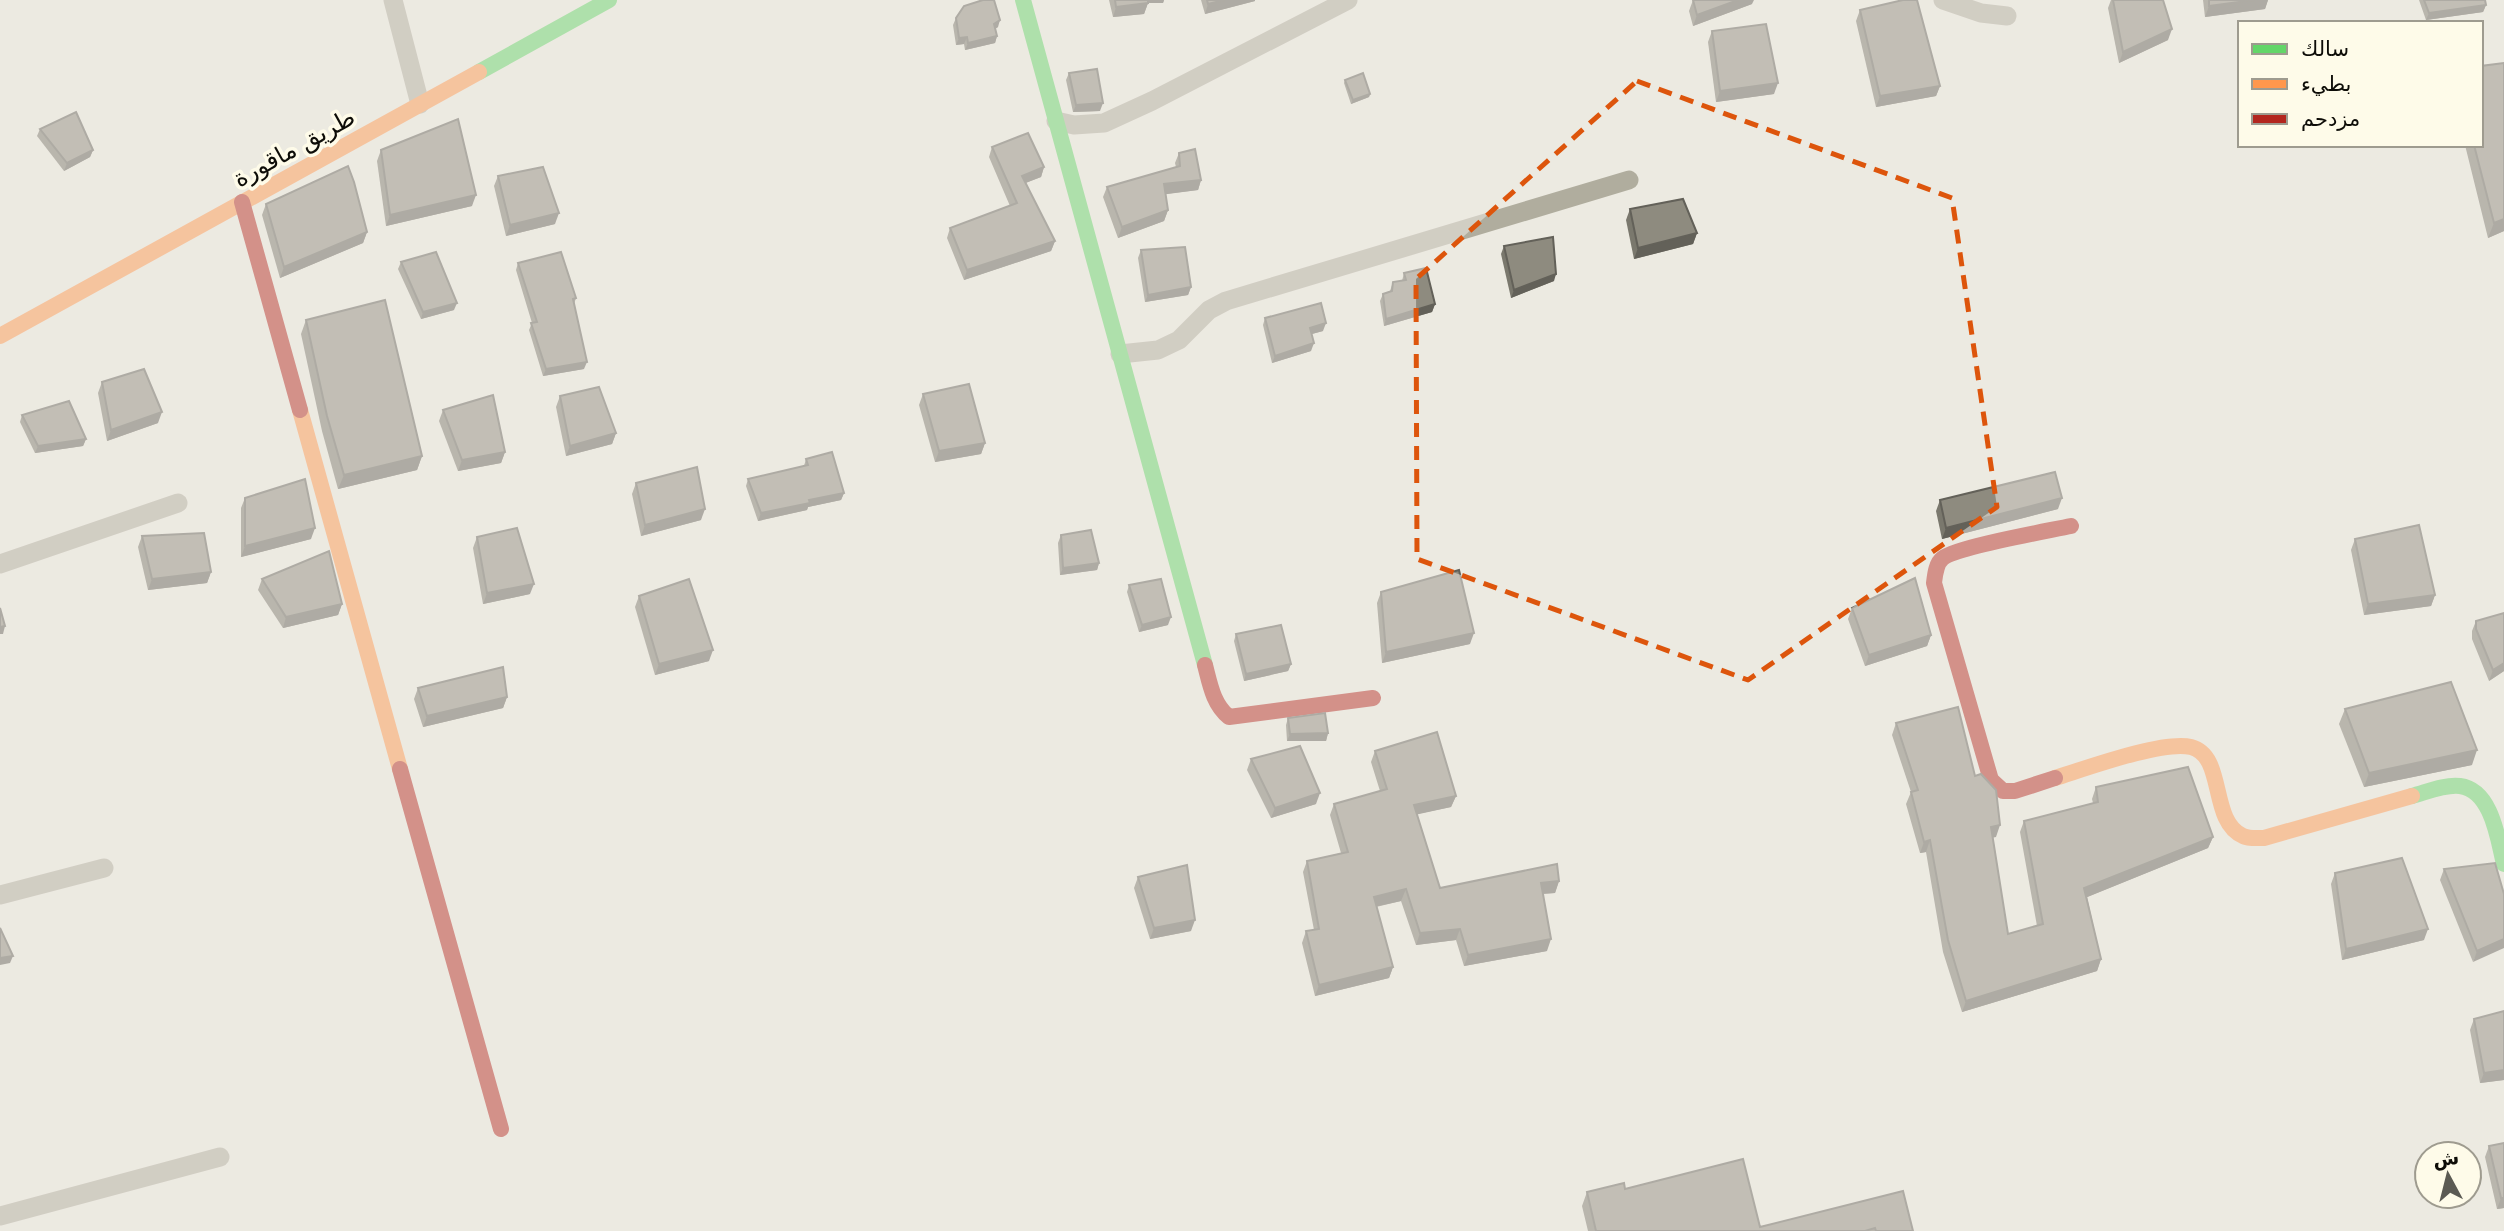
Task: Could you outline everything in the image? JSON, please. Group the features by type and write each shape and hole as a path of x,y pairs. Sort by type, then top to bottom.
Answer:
{"street":[{"path":"393,0 420,104"},
{"name":"طريق ماقورة","path":"0,336 609,0"},
{"path":"1023,0 1214,697 1220,710 1229,717 1373,698"},
{"path":"1056,121 1074,125 1104,123 1348,0"},
{"path":"1942,0 1981,13 2007,16"},
{"path":"1120,354 1158,350 1179,340 1209,310 1226,301 1629,180"},
{"path":"242,202 501,1129"},
{"path":"0,564 178,503"},
{"path":"2071,526 1965,550 1943,558 1936,570 1934,583 1991,780 2003,791 2015,791 2176,745 2194,747 2208,758 2228,827 2244,837 2264,838 2449,786 2465,787 2478,795 2498,815 2504,864"},
{"path":"0,895 104,868"},
{"path":"0,1216 220,1157"}],"highlighted area":[{"path":"1637,81 1952,198 1997,507 1748,680 1417,559 1416,279"}],"building":[{"path":"983,0 994,0 1000,20 994,24 997,36 968,43 967,37 959,38 956,18 964,6"},
{"path":"1115,0 1148,0 1148,3 1116,7"},
{"path":"1207,0 1224,0 1208,4"},
{"path":"1693,0 1738,0 1697,15"},
{"path":"1903,0 1917,0 1940,86 1880,96 1860,10"},
{"path":"2113,0 2163,0 2172,29 2123,52"},
{"path":"2209,0 2254,0 2209,6"},
{"path":"2424,0 2485,0 2486,5 2429,13"},
{"path":"1766,24 1778,83 1720,91 1712,31"},
{"path":"2504,63 2504,219 2494,223 2475,147 2483,147 2483,66"},
{"path":"1097,69 1103,103 1076,105 1069,73"},
{"path":"1363,73 1370,94 1353,100 1345,80"},
{"path":"76,112 93,150 67,163 40,129"},
{"path":"458,119 476,195 390,215 381,150"},
{"path":"1028,133 1044,167 1022,176 1055,241 967,270 950,228 1017,203 992,147"},
{"path":"1195,149 1201,180 1164,184 1168,210 1122,227 1107,187 1180,166 1179,153"},
{"path":"348,166 367,232 284,267 266,204"},
{"path":"543,167 559,213 510,225 498,176"},
{"path":"1683,199 1697,233 1638,248 1630,209"},
{"path":"1553,237 1556,274 1514,290 1504,246"},
{"path":"1185,247 1191,287 1148,295 1141,250"},
{"path":"436,252 457,303 423,312 401,262"},
{"path":"561,252 576,298 573,299 587,362 546,369 531,323 537,322 518,263"},
{"path":"1426,268 1435,304 1386,319 1383,294 1392,291 1393,282 1406,280 1404,273"},
{"path":"385,300 422,456 344,475 327,416 306,320"},
{"path":"1321,303 1326,323 1310,328 1314,343 1275,356 1265,318"},
{"path":"144,369 162,412 111,430 102,382"},
{"path":"969,384 985,443 939,451 923,394"},
{"path":"599,387 616,433 570,446 560,396"},
{"path":"493,395 505,452 462,460 443,410"},
{"path":"69,401 86,439 38,446 22,415"},
{"path":"832,452 844,493 761,513 748,479 808,465 806,459"},
{"path":"697,467 705,509 645,525 636,483"},
{"path":"2055,472 2062,498 1946,528 1940,500"},
{"path":"305,479 315,528 245,546 245,498"},
{"path":"2419,525 2435,595 2368,604 2355,539"},
{"path":"517,528 534,584 487,593 477,537"},
{"path":"1091,530 1099,563 1063,568 1061,535"},
{"path":"204,533 211,572 152,579 142,536"},
{"path":"329,551 342,604 286,617 262,579"},
{"path":"1459,570 1474,633 1386,652 1381,592"},
{"path":"1915,578 1931,635 1869,655 1852,608"},
{"path":"689,579 713,650 659,664 639,596"},
{"path":"1161,579 1171,617 1142,625 1129,585"},
{"path":"0,608 5,626 0,627"},
{"path":"2504,613 2504,663 2493,670 2476,629 2476,621"},
{"path":"1281,625 1291,664 1246,674 1236,634"},
{"path":"503,667 507,697 427,716 418,688"},
{"path":"2451,682 2477,750 2369,773 2345,709"},
{"path":"1958,707 1975,776 1981,774 1996,790 2000,825 1991,827 2008,934 2043,924 2024,821 2098,802 2096,787 2188,767 2213,837 2084,888 2101,959 1966,1001 1948,940 1930,840 1924,842 1911,792 1918,790 1896,723"},
{"path":"1325,713 1328,733 1290,734 1288,718"},
{"path":"1437,732 1456,796 1414,805 1440,888 1557,864 1559,881 1541,883 1551,939 1468,955 1460,929 1420,933 1406,889 1374,897 1393,967 1319,985 1306,931 1319,929 1307,861 1348,852 1334,804 1387,789 1375,751"},
{"path":"1300,746 1320,793 1275,808 1251,759"},
{"path":"2402,858 2428,929 2346,949 2335,873"},
{"path":"2495,863 2504,894 2504,939 2477,951 2444,869"},
{"path":"1187,865 1195,920 1154,928 1138,877"},
{"path":"0,928 13,956 0,958"},
{"path":"2504,1011 2504,1070 2484,1073 2474,1019"},
{"path":"2504,1143 2504,1198 2501,1198 2489,1146"},
{"path":"1743,1159 1760,1227 1903,1191 1913,1231 1876,1231 1875,1228 1865,1231 1596,1231 1587,1192 1624,1183 1625,1189"}],"traffic: fast":[{"path":"479,72 609,0"},
{"path":"1023,0 1205,665"},
{"path":"2412,796 2448,786 2460,786 2480,796 2492,818 2504,864"}],"traffic: slow":[{"path":"0,336 479,72"},
{"path":"300,410 400,769"},
{"path":"2055,778 2143,751 2191,747 2202,753 2209,763 2225,817 2232,828 2248,838 2264,838 2412,796"}],"traffic: jam":[{"path":"242,202 300,410"},
{"path":"2055,778 2015,791 2003,791 1991,780 1934,583 1939,563 1952,554 1984,544 2071,526"},
{"path":"1205,665 1216,700 1229,717 1373,698"},
{"path":"400,769 501,1129"}]}
